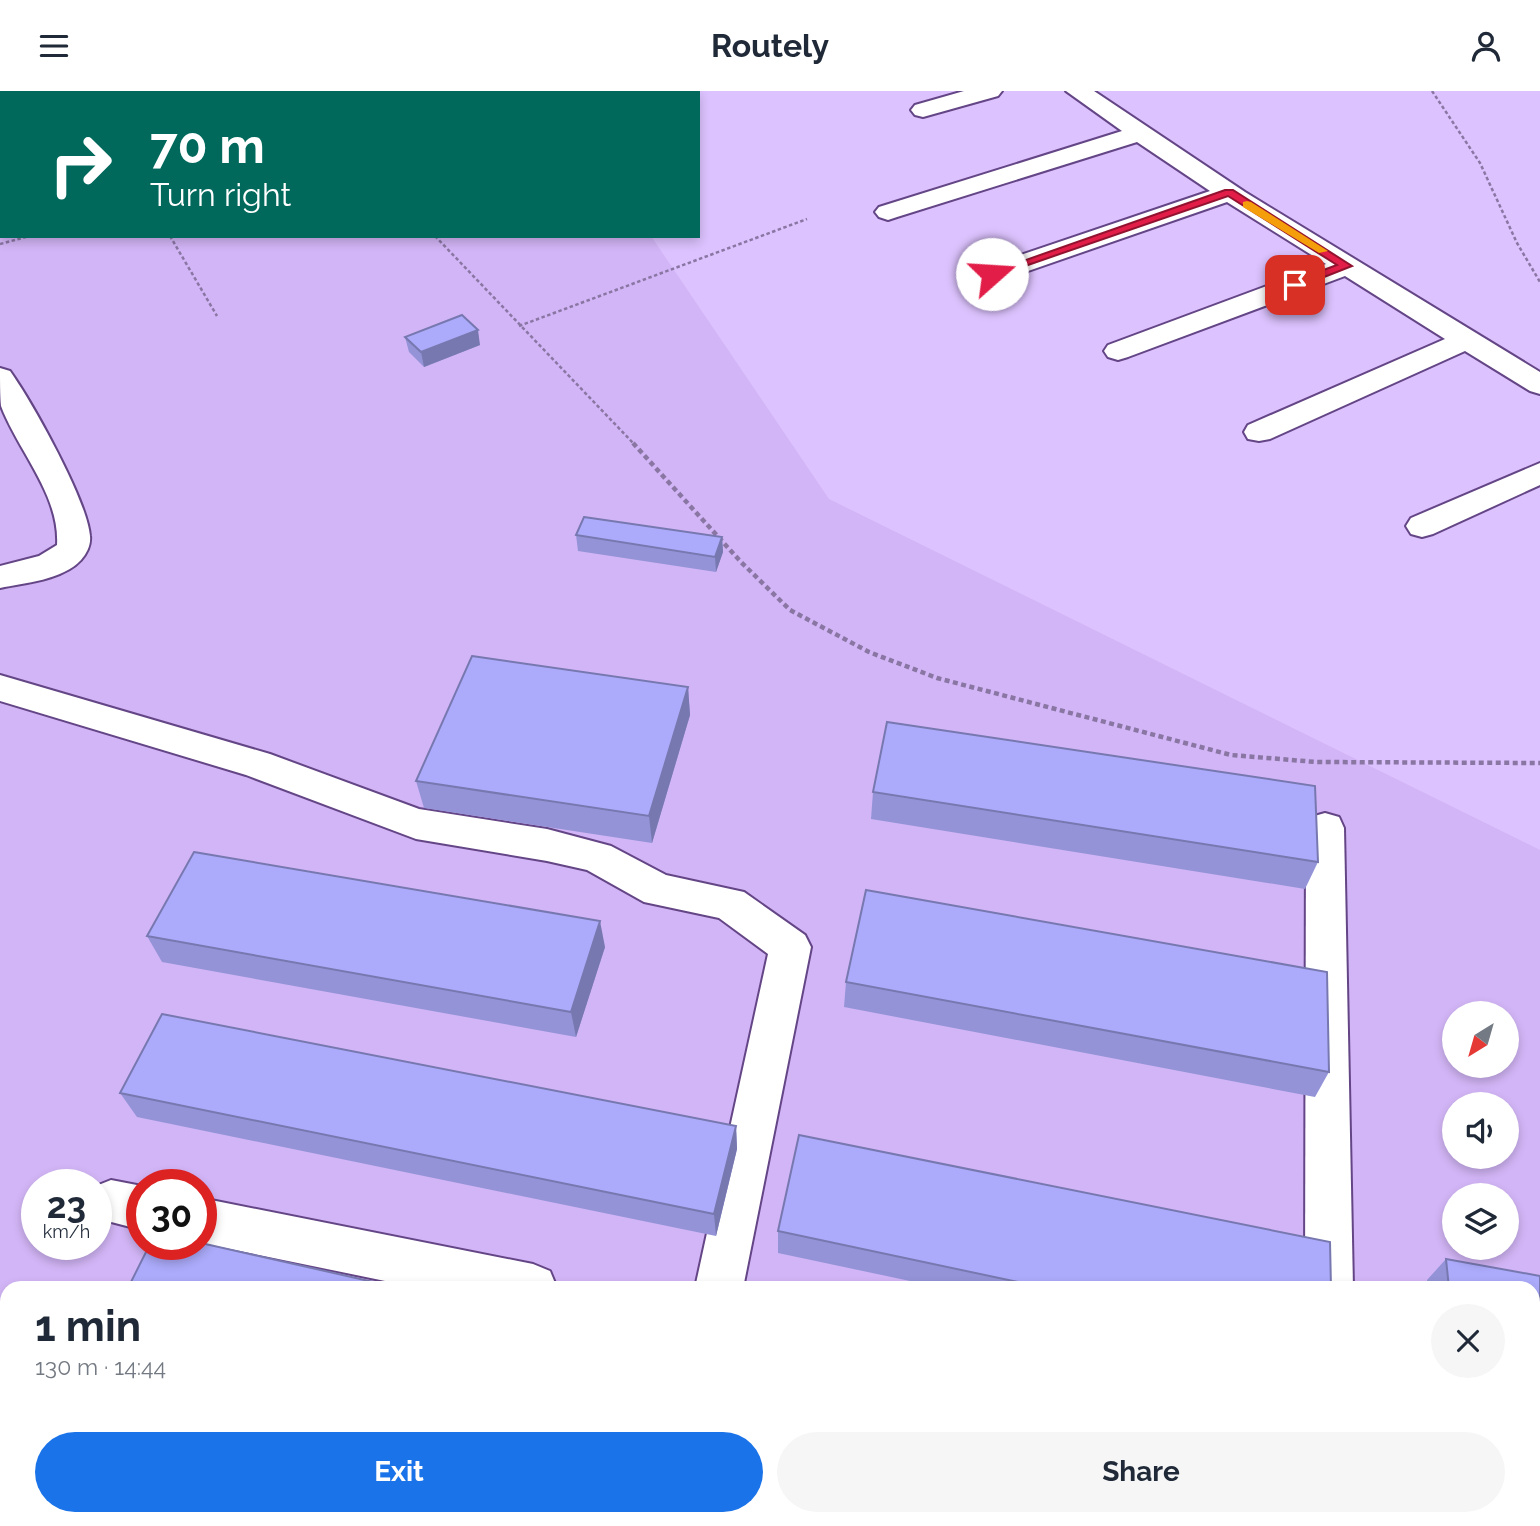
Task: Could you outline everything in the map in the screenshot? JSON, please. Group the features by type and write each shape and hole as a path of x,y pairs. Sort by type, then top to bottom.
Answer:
{"street":[{"path":"923,110 990,91"},
{"path":"1078,91 1229,193 1540,384"},
{"path":"888,212 1140,133"},
{"path":"992,274 1229,193"},
{"path":"1118,351 1346,266"},
{"path":"1259,432 1466,340"},
{"path":"0,377 47,464 76,535 72,549 61,559 0,577"},
{"path":"1422,526 1540,473"},
{"path":"0,688 257,764 416,824 547,845 597,857 659,890 730,904 790,947 720,1281"},
{"path":"1325,828 1329,1281"},
{"path":"217,1223 499,1281"}],"path":[{"path":"1432,91 1480,163 1517,243 1540,282"},
{"path":"519,326 807,219"},
{"path":"0,244 22,238"},
{"path":"171,238 217,316"},
{"path":"437,238 616,424 741,562 790,610 869,652 937,678 1231,755 1316,762 1540,763"}],"shaded area":[{"path":"0,238 652,238 829,499 1540,850 1540,1281 0,1281"}],"building":[{"path":"462,315 478,330 421,352 405,337"},
{"path":"584,517 722,537 715,557 576,535"},
{"path":"472,656 688,687 649,816 416,781"},
{"path":"887,722 1315,786 1318,862 873,792"},
{"path":"194,852 600,921 571,1012 147,936"},
{"path":"866,890 1327,972 1329,1072 846,982"},
{"path":"162,1014 736,1126 714,1214 120,1093"},
{"path":"799,1135 1330,1242 1331,1281 1013,1281 778,1231"},
{"path":"217,1247 369,1281 132,1281 142,1260 217,1260"},
{"path":"1446,1260 1540,1276 1540,1281 1448,1281"}],"slow traffic":[{"path":"1247,204 1322,251"}],"route":[{"path":"992,274 1229,193 1346,266 1295,285"}]}
